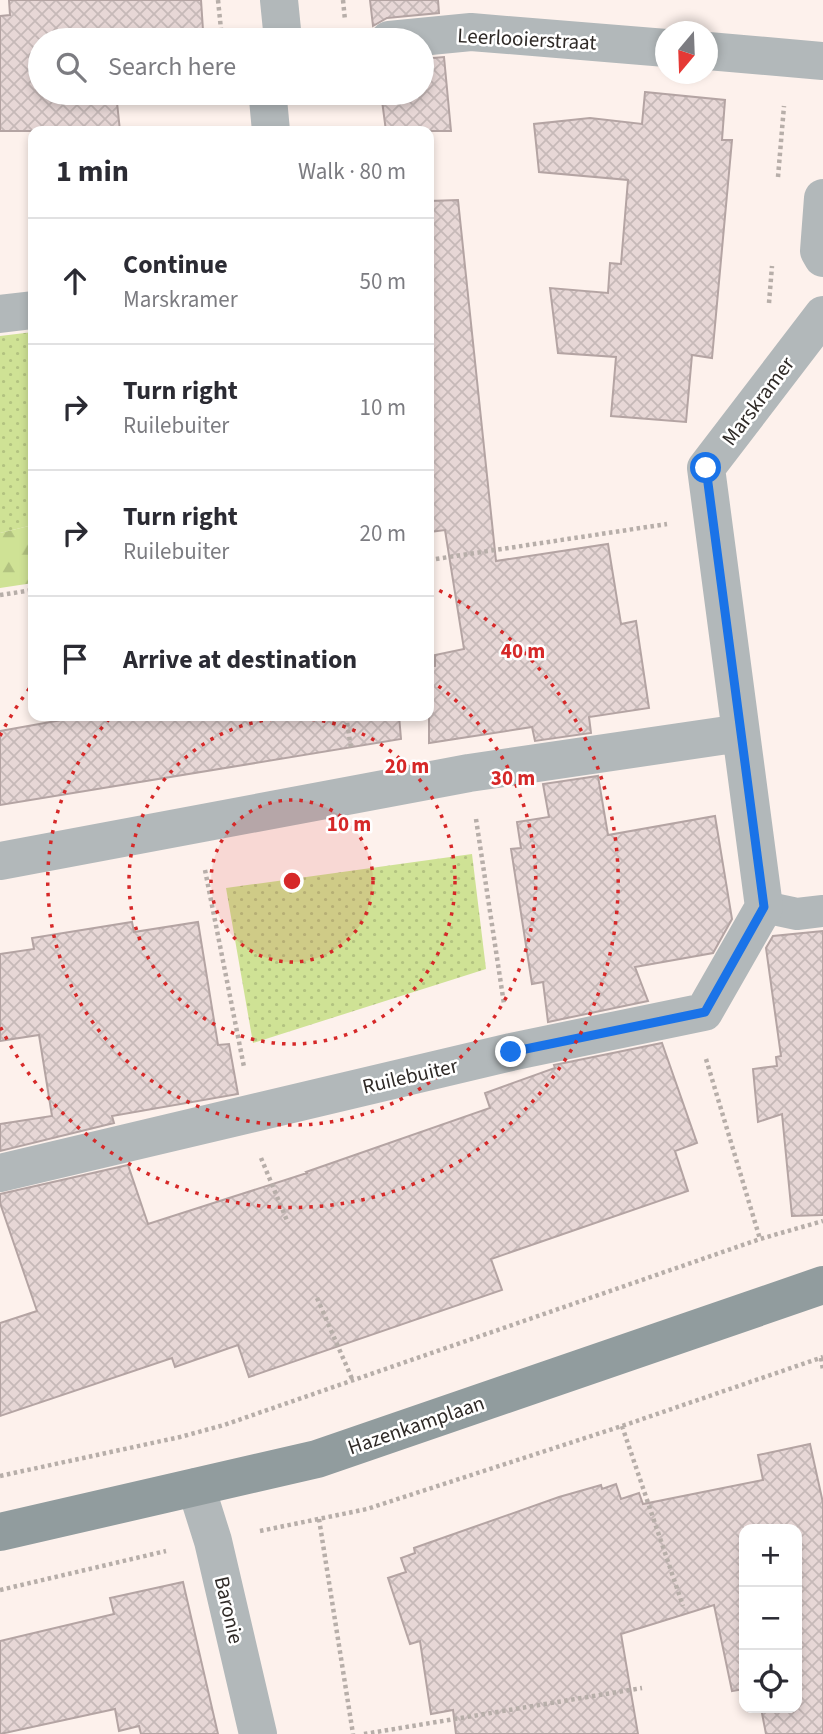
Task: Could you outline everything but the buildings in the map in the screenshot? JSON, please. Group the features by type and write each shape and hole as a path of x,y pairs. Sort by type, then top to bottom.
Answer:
{"street":[{"path":"279,0 282,28"},
{"name":"Leerlooierstraat","path":"434,36 471,32 655,47"},
{"path":"718,52 823,61"},
{"path":"269,105 271,126"},
{"path":"823,198 819,251 823,258"},
{"path":"0,314 28,311"},
{"name":"Marskramer","path":"764,907 706,468 823,315"},
{"path":"0,861 469,773 741,733"},
{"name":"Ruilebuiter","path":"0,1173 511,1052 705,1012 764,907"},
{"name":"Hazenkamplaan","path":"0,1532 317,1459 823,1284"},
{"name":"Baronie","path":"196,1487 213,1541 258,1734"}],"lane":[{"path":"764,907 797,914 823,911"}],"path":[{"path":"218,0 221,28"},
{"path":"434,559 713,517"},
{"path":"0,595 28,591"},
{"path":"469,773 511,1052"},
{"path":"196,824 248,1114 288,1223"},
{"path":"692,1014 760,1239"},
{"path":"0,1476 224,1425 760,1239 823,1221"},
{"path":"317,1298 353,1381"},
{"path":"0,1590 367,1509 822,1358 823,1370"},
{"path":"622,1426 683,1606"},
{"path":"319,1519 353,1734"},
{"path":"364,1734 642,1688"}],"green space":[{"path":"28,333 28,526 0,533 0,336"},
{"path":"28,526 28,584 0,588 0,533"},
{"path":"472,854 486,969 253,1043 226,888"}],"route":[{"path":"511,1052 705,1012 764,907 706,468"}]}
